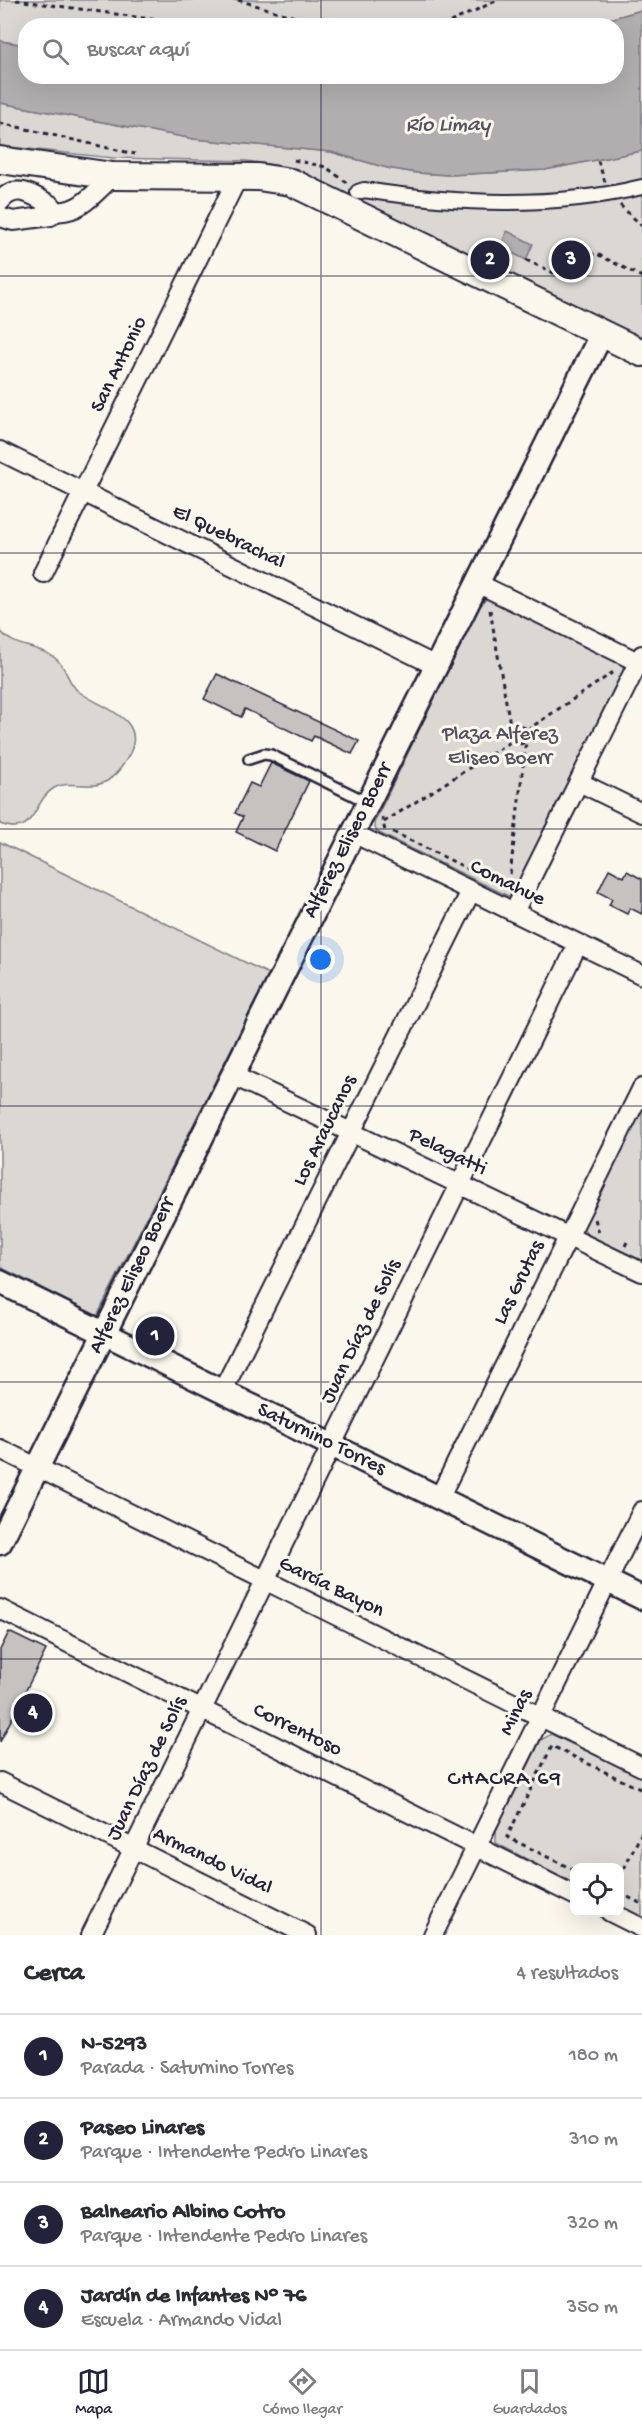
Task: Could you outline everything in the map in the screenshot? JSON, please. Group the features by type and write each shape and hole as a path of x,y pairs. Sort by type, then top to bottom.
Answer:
{"main road":[{"path":"0,160 113,176 270,178 301,186 642,353"}],"street":[{"path":"54,211 67,212 75,209 113,176"},
{"name":"San Antonio","path":"43,573 238,177"},
{"path":"0,179 16,190 50,205 54,211"},
{"path":"358,192 364,190 457,201 540,202 609,194 642,187"},
{"path":"0,202 8,193 16,190"},
{"path":"0,217 18,221 51,216 54,211"},
{"name":"Alferez Eliseo Boerr","path":"0,1543 353,833 378,804 436,666 602,333"},
{"name":"El Quebrachal","path":"0,451 436,666"},
{"path":"477,583 641,660 514,912"},
{"path":"579,782 642,813"},
{"name":"Comahue","path":"353,833 642,975"},
{"name":"Los Araucanos","path":"222,1392 471,891"},
{"name":"Juan Díaz de Solís","path":"91,1935 578,944"},
{"name":"Pelagatti","path":"232,1075 642,1272"},
{"name":"Las Grutas","path":"439,1498 642,1088"},
{"name":"Saturnino Torres","path":"0,1282 642,1598"},
{"name":"García Bayon","path":"0,1449 642,1767"},
{"name":"Minas","path":"432,1935 642,1511"},
{"name":"Correntoso","path":"0,1608 570,1893"},
{"name":"Armando Vidal","path":"0,1782 308,1935"},
{"path":"620,1917 642,1928"}],"lane":[{"path":"249,759 264,754 274,757 378,804"}],"path":[{"path":"16,0 143,18"},
{"path":"238,0 298,18"},
{"path":"459,18 498,0"},
{"path":"598,161 609,194 642,226"},
{"path":"526,260 556,274 595,253 642,277"},
{"path":"483,612 497,608"},
{"path":"490,610 512,741 517,745 526,742"},
{"path":"613,665 617,676"},
{"path":"527,730 615,671"},
{"path":"511,730 519,726 527,730"},
{"path":"509,884 527,730"},
{"path":"384,823 512,741"},
{"path":"378,804 386,829 503,886 516,881"},
{"path":"595,1216 599,1233 608,1237"},
{"path":"625,1246 629,1238"},
{"path":"616,1241 633,1250"},
{"path":"570,1868 507,1837 552,1746 642,1790"},
{"path":"624,1869 642,1832"},
{"path":"624,1895 642,1904"}],"green space":[{"path":"0,0 642,0 642,10 613,18 18,18 18,44 0,41"},
{"path":"0,103 194,139 331,152 387,168 417,173 449,175 545,170 642,151 642,339 288,167 247,161 113,158 0,146"},
{"name":"Plaza Alferez Eliseo Boerr","path":"486,599 491,599 622,664 625,671 513,895 508,896 383,835 376,831 374,823 478,609"},
{"path":"0,630 18,644 41,650 55,658 78,691 127,722 134,741 130,753 118,772 107,781 94,785 67,785 54,788 41,801 28,822 12,827 0,824"},
{"path":"0,842 269,974 97,1316 0,1267"},
{"path":"642,1104 642,1262 591,1237 584,1230 584,1225"},
{"path":"551,1734 642,1777 642,1917 624,1908 624,1863 570,1863 570,1882 496,1843 496,1830 541,1740"}],"water":[{"name":"Río Limay","path":"642,10 642,151 545,170 449,175 417,173 387,168 331,152 194,139 0,103 0,41 18,44 18,84 624,84 624,18 613,18"},
{"path":"507,231 533,244 526,260 500,247"}],"building":[{"path":"217,674 359,741 352,754 314,736 311,741 245,709 241,717 204,699"},
{"path":"271,763 309,781 275,851 236,832 243,817 235,813 250,783 259,787"},
{"path":"609,869 624,877 627,871 642,879 642,914 630,908 627,914 609,905 612,899 598,892"},
{"path":"9,1632 46,1650 0,1742 0,1650"}],"place":[{"name":"Paseo Linares","path":"490,260"},
{"name":"Balneario Albino Cotro","path":"571,260"},
{"name":"N-5293","path":"155,1336"},
{"name":"Jardín de Infantes N° 76","path":"33,1713"}],"district":[{"name":"CHACRA 69","path":"505,1780"}]}
